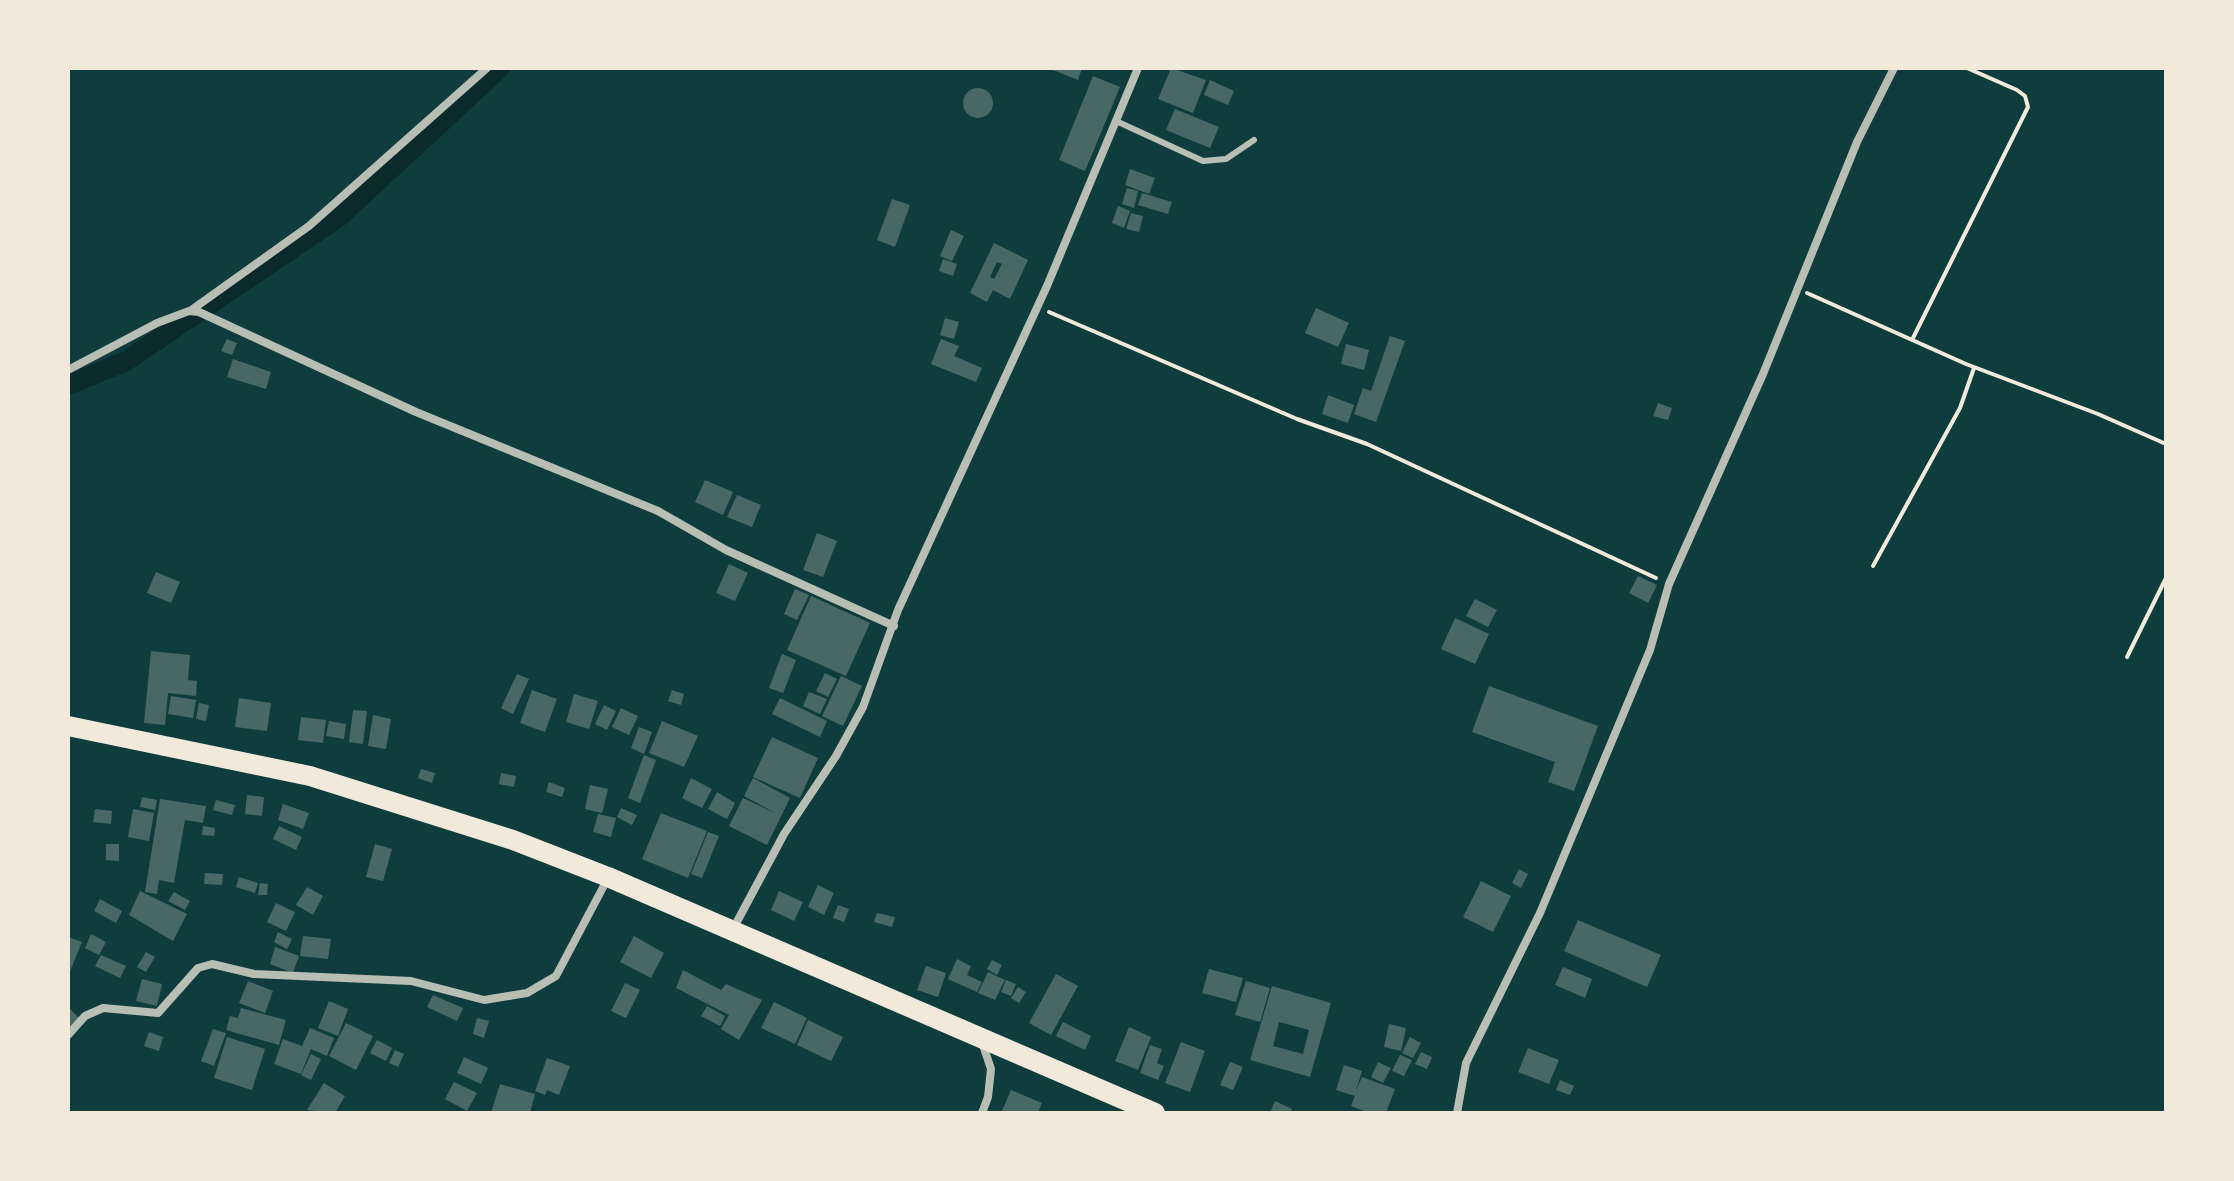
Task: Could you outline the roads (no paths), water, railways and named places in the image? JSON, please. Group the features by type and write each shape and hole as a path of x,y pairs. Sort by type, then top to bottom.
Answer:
{"highway":[{"path":"68,726 235,759 363,790 513,840 608,877 1149,1112"}],"street":[{"path":"68,370 130,336 189,311 309,226 487,68"},
{"path":"732,931 784,834 850,732 894,626 1037,307 1138,68"},
{"path":"1457,1113 1466,1063 1540,913 1650,650 1669,584 1798,289 1857,142 1894,68"},
{"path":"189,311 211,317 416,412 658,511 726,550 894,626"},
{"path":"68,1035 85,1016 103,1008 158,1013 198,968 212,964 254,974 411,981 484,1000 527,993 556,976 608,877"},
{"path":"981,1038 991,1069 988,1097 982,1113"}],"lane":[{"path":"1116,121 1192,157 1214,162 1254,140"}],"waterway":[{"path":"68,385 126,361 339,217 500,68"}]}
